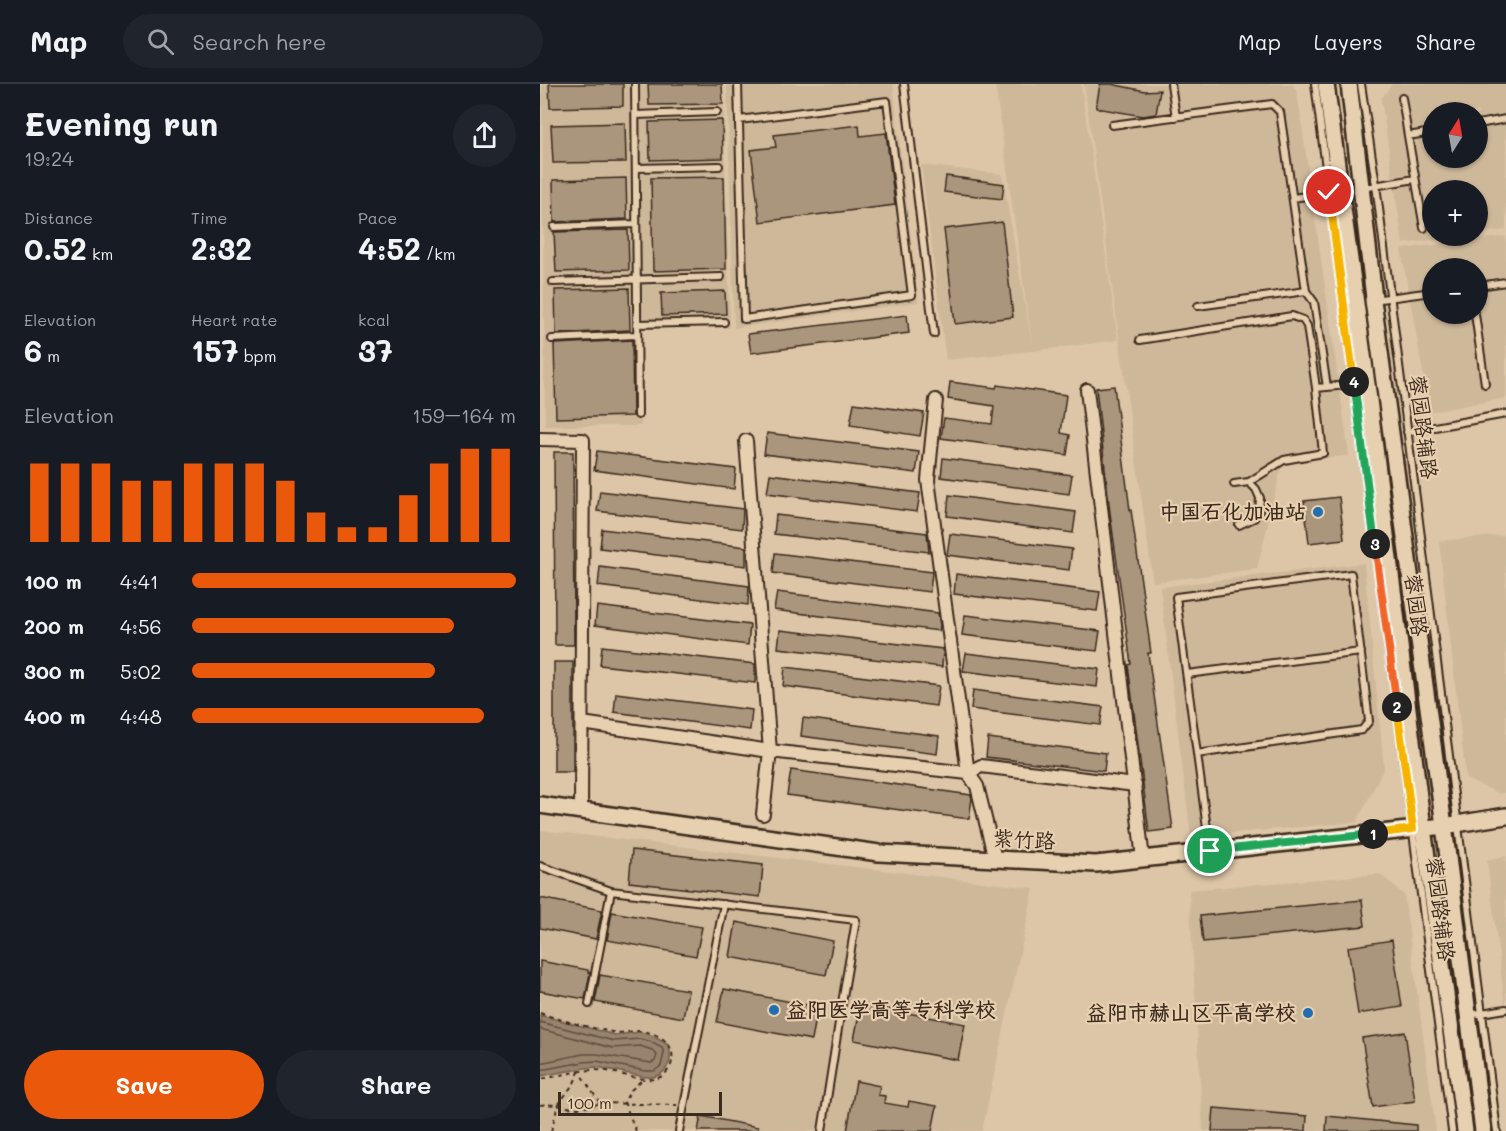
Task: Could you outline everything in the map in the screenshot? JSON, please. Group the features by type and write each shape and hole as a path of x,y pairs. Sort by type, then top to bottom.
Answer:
{"street":[{"path":"1317,84 1329,111"},
{"name":"蓉园路","path":"1326,84 1335,191 1418,829 1465,1131"},
{"name":"蓉园路","path":"1349,84 1369,187 1373,300 1451,825 1475,1014 1483,1131"},
{"path":"1353,112 1360,84"},
{"path":"1087,390 1143,859"},
{"path":"936,400 928,480 968,773 977,786 996,859"},
{"path":"540,439 584,441 581,811"},
{"path":"746,441 770,751 763,814"},
{"path":"582,723 770,751 968,773 981,766 1135,785"},
{"name":"紫竹路","path":"540,805 879,853 1096,864 1418,829 1506,816"}],"lane":[{"path":"635,84 638,415"},
{"path":"738,84 738,120 744,319 912,295 887,101 738,120"},
{"path":"904,84 934,334"},
{"path":"1171,84 1176,117"},
{"path":"1293,198 1335,191 1317,84"},
{"name":"蓉园路辅路","path":"1360,84 1369,187 1390,298 1407,432 1451,825"},
{"path":"1402,98 1422,217"},
{"path":"1112,125 1272,104 1280,112 1306,291 1314,302 1326,387"},
{"path":"636,115 717,112"},
{"path":"1488,122 1506,119"},
{"path":"1408,136 1422,134"},
{"path":"636,168 719,166"},
{"path":"1369,187 1415,179"},
{"path":"554,227 636,225"},
{"path":"553,282 721,277"},
{"path":"1488,285 1506,282"},
{"path":"1198,306 1306,291"},
{"path":"1373,300 1422,293"},
{"path":"1140,340 1292,316 1303,320 1306,326 1316,388 1323,453 1284,460 1249,482 1234,484"},
{"path":"637,324 724,322"},
{"path":"1476,324 1485,384"},
{"path":"552,339 637,335"},
{"path":"1316,388 1361,384"},
{"path":"1407,432 1506,414"},
{"path":"1239,525 1254,518 1259,511 1260,498 1256,489 1249,482"},
{"path":"1197,754 1362,730 1369,721 1351,574 1176,597 1187,674 1197,754 1210,851"},
{"path":"1187,674 1361,652"},
{"name":"蓉园路辅路","path":"1418,829 1452,1131"},
{"path":"540,866 611,891 856,920 822,1131"},
{"path":"589,1004 611,891"},
{"path":"679,1131 724,904"},
{"path":"1497,1131 1475,1014 1506,1009"}],"path":[{"path":"540,1013 615,1033 641,1031 656,1035 667,1042 672,1049 670,1068 656,1079 643,1079 594,1070 540,1079"},
{"path":"579,1072 600,1103"},
{"path":"551,1131 558,1105 579,1072"},
{"path":"624,1102 631,1090 643,1079"},
{"path":"624,1102 636,1131"},
{"path":"540,1105 576,1108 600,1103 624,1102 684,1106"}],"shaded area":[{"path":"542,84 723,84 730,328 641,328 641,426 545,426"},
{"path":"727,84 893,84 918,302 734,328"},
{"path":"995,84 1081,84 1118,340 946,360 921,165 1002,174 1032,345"},
{"path":"1084,84 1292,84 1297,91 1349,455 1282,465 1257,569 1153,582"},
{"path":"1392,84 1506,84 1506,230 1488,233 1488,180 1422,180 1422,242 1403,244 1381,99"},
{"path":"1506,236 1506,398 1430,412 1401,249 1425,246 1488,246 1488,238"},
{"path":"1506,535 1506,792 1500,794 1466,779 1439,541"},
{"path":"1364,563 1384,768 1357,822 1191,837 1160,587"},
{"name":"益阳医学高等专科学校","path":"540,830 1034,888 982,1131 540,1131"},
{"path":"1506,856 1506,1013 1487,861"},
{"name":"益阳市赫山区平高学校","path":"1380,874 1404,895 1436,1131 1203,1131 1189,890"}],"water":[{"path":"540,1015 615,1035 640,1032 651,1035 667,1044 670,1061 661,1074 654,1077 597,1067 540,1076"}],"building":[{"path":"549,84 623,84 623,106 550,108"},
{"path":"648,84 722,84 723,104 649,105"},
{"path":"1100,84 1145,91 1160,90 1156,114 1143,116 1096,108"},
{"path":"722,120 723,158 650,160 649,122"},
{"path":"625,123 626,162 553,163 551,125"},
{"path":"859,125 860,136 886,133 895,205 760,222 751,150 776,147 774,135"},
{"path":"946,176 1004,184 1002,199 944,192"},
{"path":"724,177 726,269 653,271 651,178"},
{"path":"626,178 627,219 554,222 553,180"},
{"path":"1002,222 1013,317 955,324 944,229"},
{"path":"628,230 629,270 556,272 554,232"},
{"path":"629,288 630,330 556,334 555,290"},
{"path":"725,291 726,314 662,316 661,293"},
{"path":"907,315 909,333 751,353 748,334"},
{"path":"632,340 633,416 556,418 554,344"},
{"path":"950,382 996,388 997,385 1066,395 1061,433 1070,435 1067,455 941,438 944,418 992,424 994,406 948,399"},
{"path":"1114,386 1173,829 1149,832 1128,665 1131,664 1110,513 1096,388"},
{"path":"854,403 924,413 920,436 850,425"},
{"path":"767,433 919,452 916,473 764,454"},
{"path":"597,451 736,469 734,489 594,470"},
{"path":"554,452 573,452 574,645 555,645"},
{"path":"943,458 1072,475 1069,494 941,477"},
{"path":"770,474 920,493 917,512 767,493"},
{"path":"600,491 743,509 742,529 597,511"},
{"path":"949,495 1076,512 1073,533 947,516"},
{"path":"1339,497 1344,539 1309,543 1304,501"},
{"path":"776,515 927,533 929,552 774,534"},
{"path":"602,529 746,547 746,566 600,548"},
{"path":"950,534 1072,549 1069,570 947,555"},
{"path":"775,553 932,572 930,592 773,573"},
{"path":"600,567 749,586 748,605 598,586"},
{"path":"956,574 1100,592 1097,611 954,594"},
{"path":"777,592 938,613 939,631 774,610"},
{"path":"597,606 750,625 748,645 595,625"},
{"path":"965,615 1100,631 1097,651 962,635"},
{"path":"780,630 943,649 942,667 778,648"},
{"path":"602,646 755,664 755,683 600,665"},
{"path":"966,653 1099,669 1097,687 963,671"},
{"path":"554,662 573,662 573,772 554,772"},
{"path":"785,667 939,686 936,706 783,686"},
{"path":"973,690 1103,707 1100,725 971,709"},
{"path":"616,693 752,710 750,730 614,712"},
{"path":"803,718 939,736 937,754 801,736"},
{"path":"988,738 1106,753 1104,771 986,757"},
{"path":"791,770 971,795 969,819 787,795"},
{"path":"632,850 763,865 760,897 629,882"},
{"path":"540,898 602,910 596,939 540,928"},
{"path":"1362,900 1365,926 1203,942 1200,916"},
{"path":"612,912 702,927 696,956 607,940"},
{"path":"736,922 833,941 826,975 730,957"},
{"path":"1392,940 1402,1007 1358,1014 1348,947"},
{"path":"540,961 588,970 590,973 585,999 540,991"},
{"path":"600,975 688,990 683,1018 595,1002"},
{"path":"724,989 818,1007 812,1040 717,1022"},
{"path":"861,1004 965,1024 958,1060 854,1040"},
{"path":"1405,1032 1415,1101 1373,1107 1362,1038"},
{"path":"856,1081 880,1086 878,1095 885,1096 884,1103 908,1107 909,1101 937,1106 932,1131 847,1131"},
{"path":"1214,1108 1307,1116 1306,1131 1212,1131"},
{"path":"701,1116 758,1127 758,1131 698,1131"},
{"path":"1327,1116 1416,1125 1416,1131 1326,1131"}],"place":[{"name":"中国石化加油站","path":"1318,512"},
{"name":"益阳医学高等专科学校","path":"774,1010"},
{"name":"益阳市赫山区平高学校","path":"1308,1013"}],"route":[{"path":"1210,851 1413,829 1329,192"}]}
